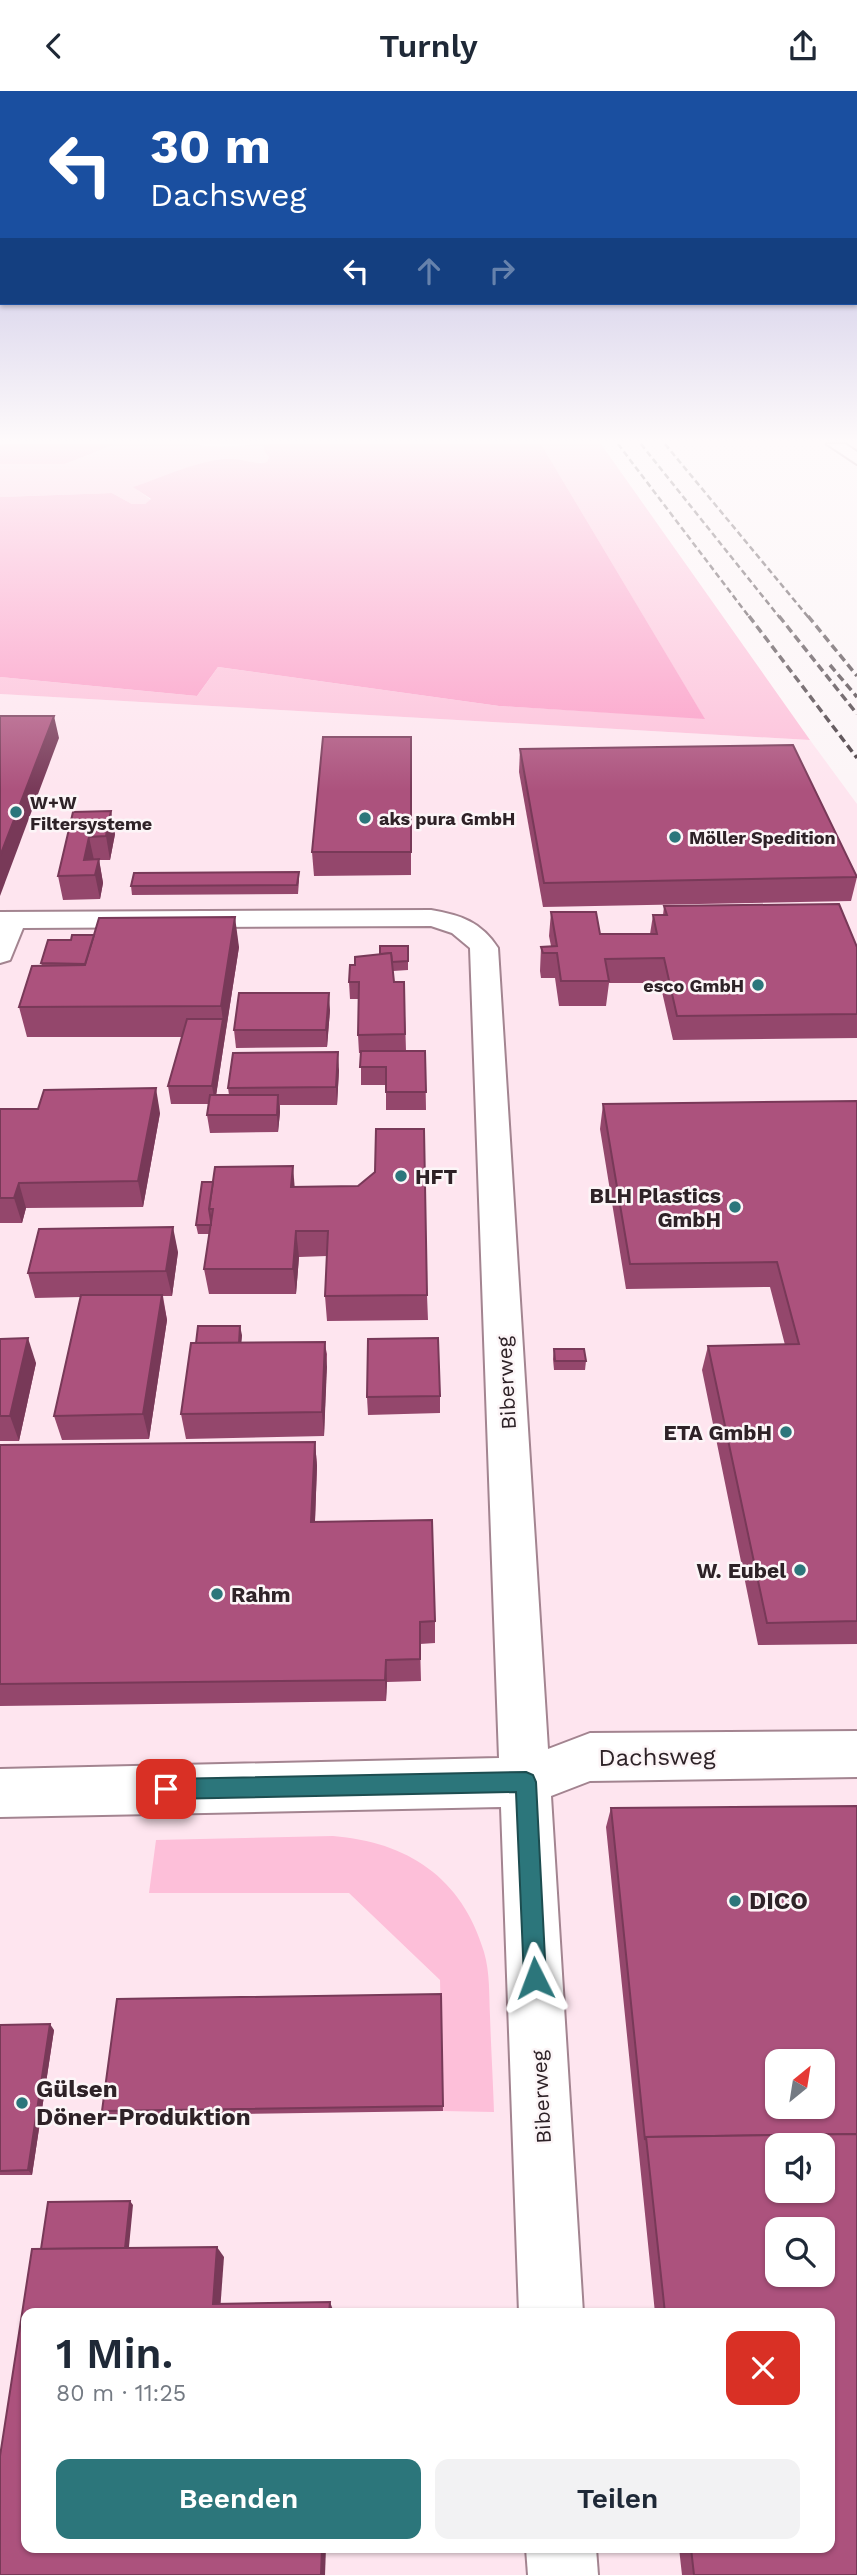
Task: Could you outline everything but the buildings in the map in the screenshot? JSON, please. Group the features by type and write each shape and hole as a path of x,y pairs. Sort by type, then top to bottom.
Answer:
{"street":[{"name":"Biberweg","path":"6,920 431,918 467,928 478,937 484,948 551,2308"},
{"path":"0,954 6,920"},
{"name":"Dachsweg","path":"0,1793 526,1782 590,1757 857,1754"},
{"path":"561,2553 563,2575"}],"shaded area":[{"path":"0,560 610,560 705,719 499,706 218,667 197,696 0,677"},
{"path":"610,560 683,560 810,740 0,694 0,677 197,696 218,667 499,706 704,718"},
{"path":"0,694 810,740 857,804 857,2575 0,2575"},
{"path":"333,1836 385,1846 407,1856 428,1868 462,1903 474,1926 487,1967 494,2112 443,2111 440,1980 349,1893 149,1893 156,1840"}],"railway":[{"path":"706,560 750,618"},
{"path":"734,560 780,618"},
{"path":"761,560 809,618"},
{"path":"749,616 857,758"},
{"path":"779,616 857,714"},
{"path":"808,616 857,676"},
{"path":"830,665 857,697"}],"place":[{"name":"W+W Filtersysteme","path":"16,812"},
{"name":"aks pura GmbH","path":"365,818"},
{"name":"Möller Spedition","path":"675,837"},
{"name":"esco GmbH","path":"758,985"},
{"name":"HFT","path":"401,1176"},
{"name":"BLH Plastics GmbH","path":"735,1207"},
{"name":"ETA GmbH","path":"786,1432"},
{"name":"W. Eubel","path":"800,1570"},
{"name":"Rahm","path":"217,1594"},
{"name":"DICO","path":"735,1901"},
{"name":"Gülsen Döner-Produktion","path":"22,2103"}],"route":[{"path":"166,1789 526,1782 535,1978"}]}
